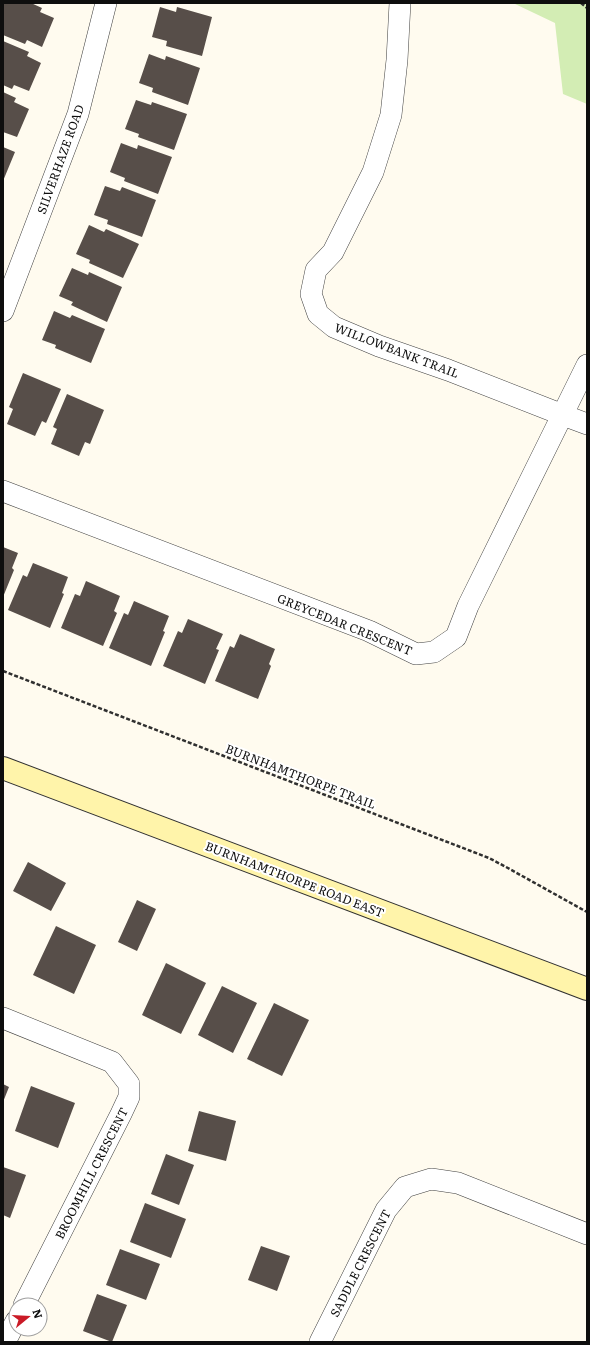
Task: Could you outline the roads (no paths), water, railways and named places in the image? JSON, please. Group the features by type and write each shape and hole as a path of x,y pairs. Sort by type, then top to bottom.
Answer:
{"main road":[{"name":"BURNHAMTHORPE ROAD EAST","path":"3,768 587,989"}],"street":[{"name":"SILVERHAZE ROAD","path":"3,311 78,114 106,3"},
{"name":"WILLOWBANK TRAIL","path":"400,3 397,60 391,115 373,172 333,252 316,270 311,294 318,314 334,327 379,346 448,370 587,424"},
{"name":"GREYCEDAR CRESCENT","path":"3,491 369,632 416,654 434,652 456,637 468,606 587,365"},
{"name":"BROOMHILL CRESCENT","path":"3,1018 112,1062 129,1084 129,1097 121,1114 28,1297"},
{"name":"SADDLE CRESCENT","path":"320,1342 386,1210 405,1188 431,1179 458,1184 587,1234"}]}
